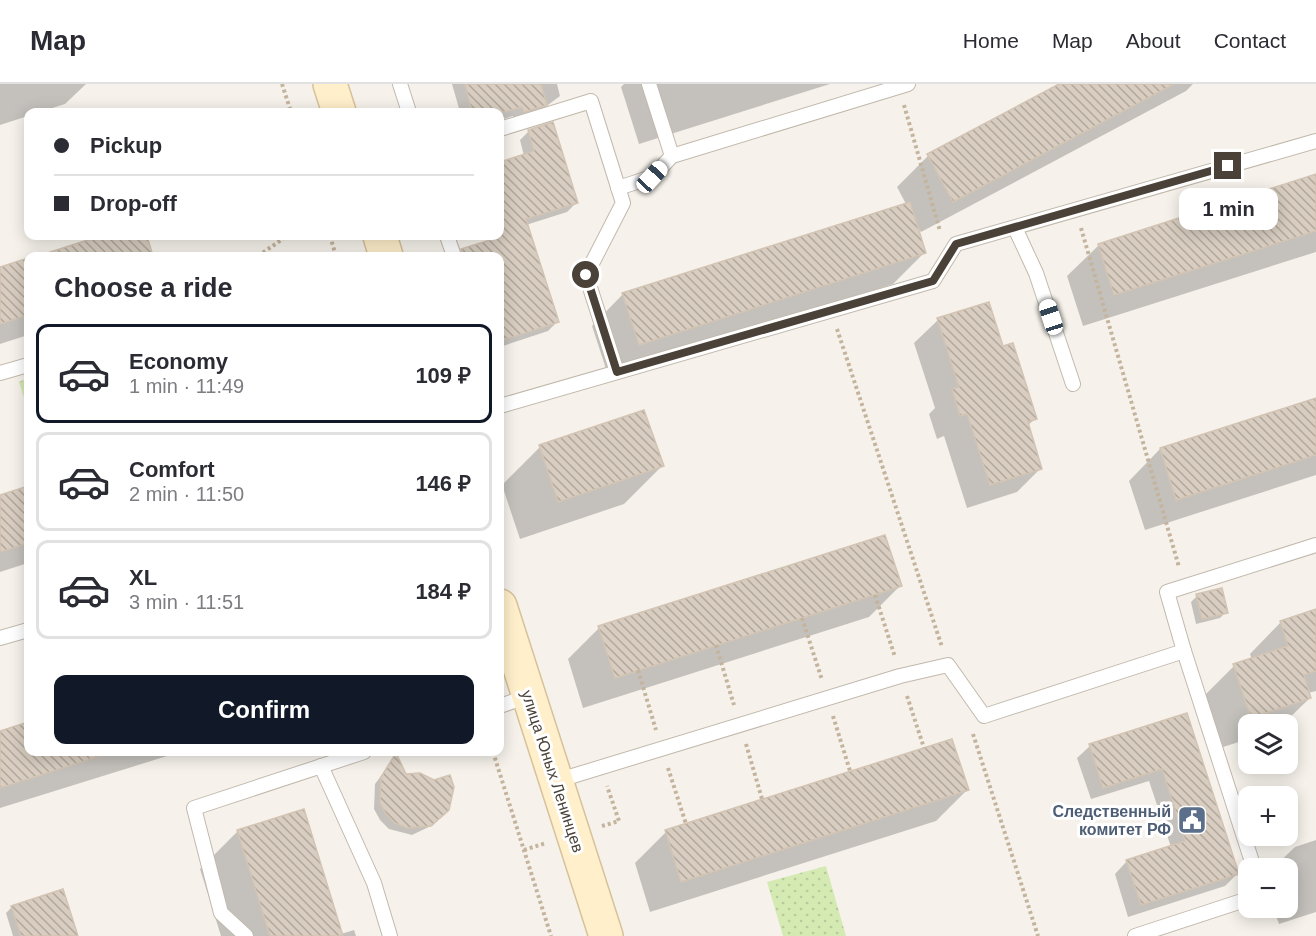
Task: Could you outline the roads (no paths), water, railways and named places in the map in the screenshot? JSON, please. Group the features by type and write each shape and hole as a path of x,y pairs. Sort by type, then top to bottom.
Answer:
{"main road":[{"path":"330,84 338,108"},
{"name":"улица Юных Ленинцев","path":"504,633 514,701 556,781 606,936"}],"lane":[{"path":"400,84 408,108"},
{"path":"649,84 672,156"},
{"path":"618,188 652,177 672,156 903,85"},
{"path":"504,128 591,101 623,203 586,275 617,372"},
{"path":"504,405 933,281 956,244 1316,141"},
{"path":"1015,228 1036,273 1073,384"},
{"path":"0,373 24,365"},
{"path":"1251,858 1167,592 1316,545"},
{"path":"0,638 24,631"},
{"path":"556,781 900,676 948,665 984,716 1184,651"},
{"path":"246,936 221,913 194,808 352,756"},
{"path":"321,766 374,883 390,936"},
{"path":"1135,936 1238,902"}],"place":[{"name":"Следственный комитет РФ","path":"1192,820"}]}
